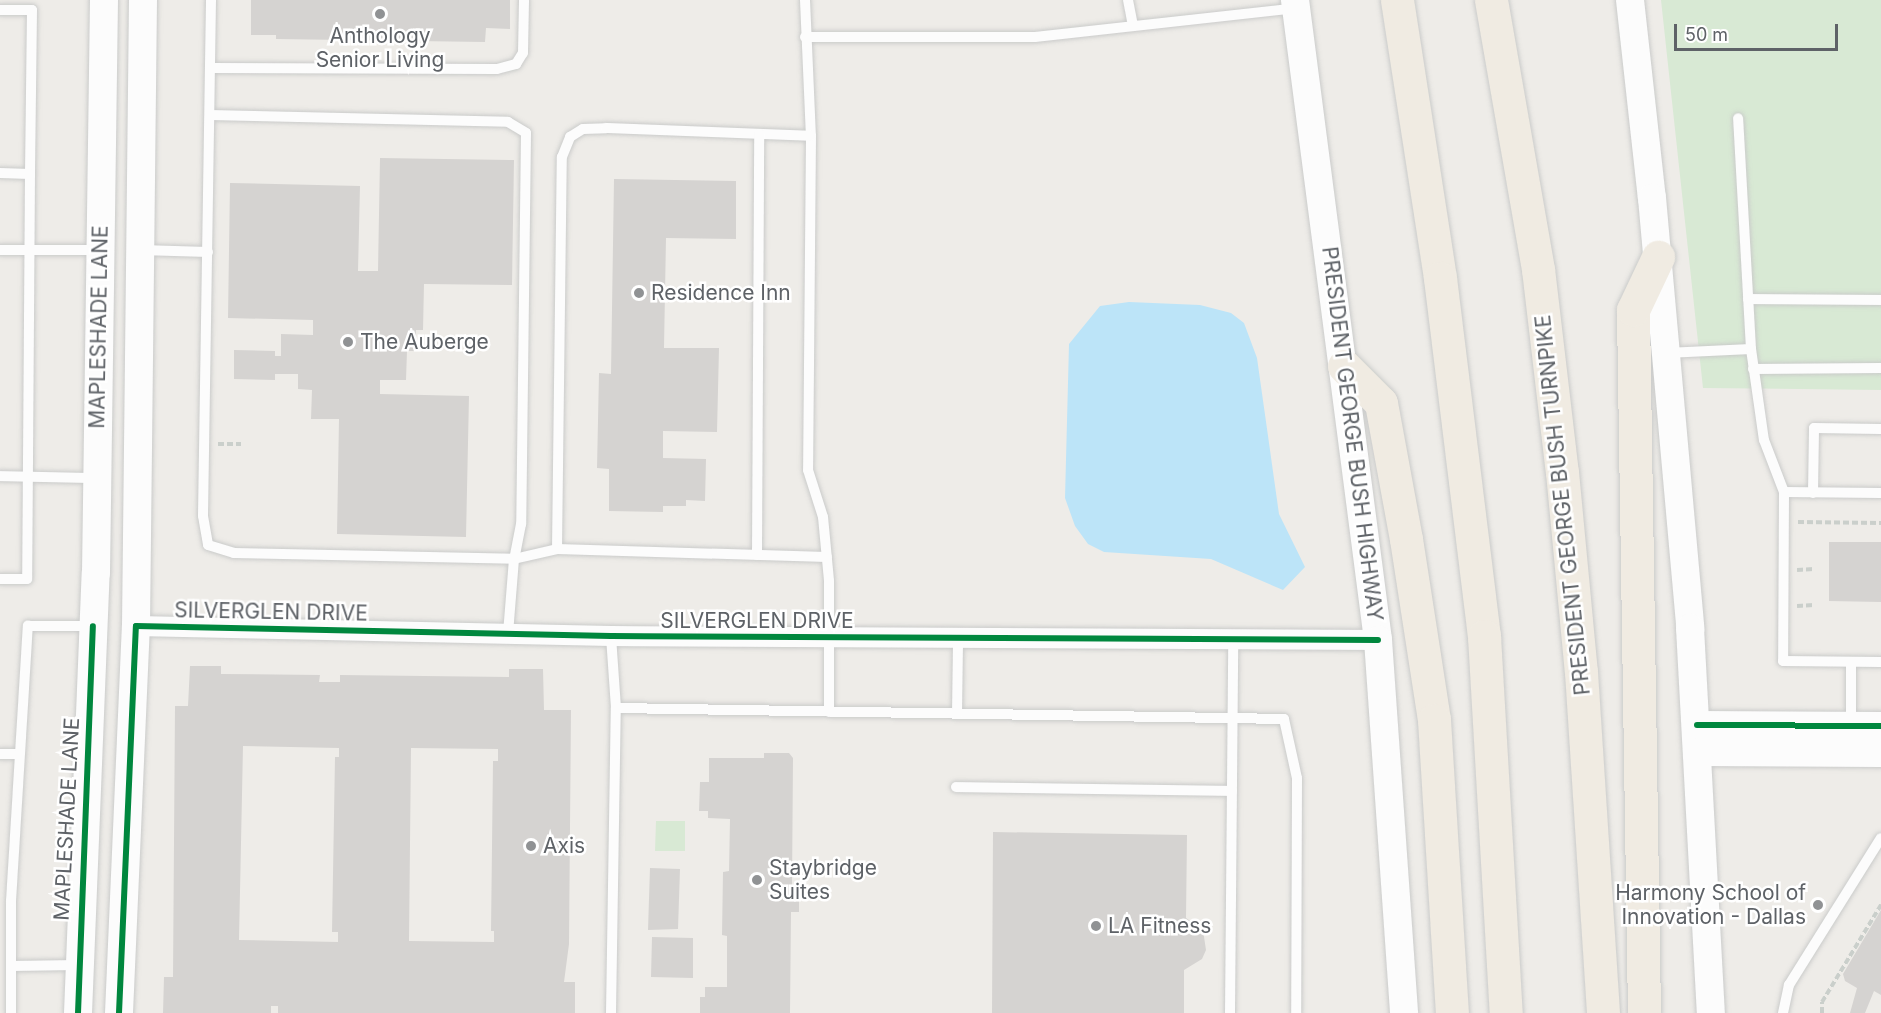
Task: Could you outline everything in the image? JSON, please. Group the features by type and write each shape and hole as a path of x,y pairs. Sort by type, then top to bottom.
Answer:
{"highway":[{"path":"1397,0 1440,278 1484,636 1506,1013"},
{"name":"PRESIDENT GEORGE BUSH TURNPIKE","path":"1491,0 1538,269 1562,472 1583,695 1603,1013"},
{"path":"1644,1013 1633,310 1658,257"},
{"path":"1344,366 1381,403 1406,539 1434,720 1452,1013"}],"main road":[{"name":"MAPLESHADE LANE","path":"78,1013 97,478 104,0"},
{"name":"MAPLESHADE LANE","path":"119,1013 136,626 143,0"},
{"path":"1630,0 1658,257 1698,738 1711,1013"},
{"name":"PRESIDENT GEORGE BUSH HIGHWAY","path":"1296,4 1378,640 1404,1013"},
{"path":"101,250 141,250"},
{"path":"93,626 136,626"},
{"path":"1698,738 1851,739 1881,726"},
{"path":"1851,739 1881,753"}],"street":[{"name":"SILVERGLEN DRIVE","path":"136,626 611,636 1233,642 1378,640"}],"lane":[{"path":"212,0 203,516 207,545 234,553 514,559 556,549 827,557"},
{"path":"210,68 497,69 516,64 523,52 524,0"},
{"path":"805,0 811,136 808,470 823,516 827,557 829,712"},
{"path":"1128,0 1133,26"},
{"path":"806,37 1035,37 1296,4"},
{"path":"0,10 32,10 27,579 0,579"},
{"path":"210,115 508,122 526,133 521,524 514,559 508,633"},
{"path":"1738,118 1753,369 1764,440 1784,492 1783,661 1881,662"},
{"path":"556,549 562,157 570,137 583,129 606,128 811,136"},
{"path":"757,555 759,134"},
{"path":"0,173 30,174"},
{"path":"0,250 101,250"},
{"path":"141,250 207,252"},
{"path":"1748,299 1881,300"},
{"path":"1666,353 1751,349"},
{"path":"1753,369 1881,368"},
{"path":"1813,493 1814,428 1881,429"},
{"path":"0,476 97,478"},
{"path":"1784,492 1881,493"},
{"path":"11,1013 19,754 28,626 93,626"},
{"path":"611,636 616,708 611,1013"},
{"path":"957,714 958,639"},
{"path":"1230,1013 1233,642"},
{"path":"1851,662 1851,739"},
{"path":"616,708 1284,719 1295,768 1296,1013"},
{"path":"0,754 19,754"},
{"path":"956,787 1232,791"},
{"path":"1783,1013 1789,985 1881,838"},
{"path":"11,966 78,965"}],"path":[{"path":"204,444 242,444"},
{"path":"1797,534 1797,522 1881,523"},
{"path":"1796,582 1797,558"},
{"path":"1797,570 1814,569"},
{"path":"1796,594 1796,606 1814,605"},
{"path":"1822,1013 1822,1002 1881,905"}],"green space":[{"path":"1661,0 1881,0 1881,390 1703,388"},
{"path":"656,821 685,821 685,851 655,851"}],"water":[{"path":"1129,302 1200,305 1231,313 1244,323 1257,358 1279,514 1305,567 1283,590 1211,559 1104,552 1088,544 1075,526 1065,498 1069,344 1100,306"}],"building":[{"name":"Anthology Senior Living","path":"251,0 510,0 510,29 486,28 485,42 276,39 276,35 251,35"},
{"name":"The Auberge","path":"380,158 514,160 512,285 424,284 423,330 416,330 415,351 407,351 406,380 380,380 380,394 469,396 466,537 337,534 339,419 311,419 312,390 298,389 298,374 275,374 275,380 234,379 234,350 275,351 275,356 281,356 281,334 313,335 313,320 228,318 230,183 360,186 358,271 378,271"},
{"name":"Residence Inn","path":"614,179 736,181 736,239 666,238 664,348 719,348 717,432 663,431 663,458 706,459 705,501 686,500 686,506 663,506 663,512 609,511 609,469 597,468 599,373 611,374"},
{"path":"1829,542 1881,542 1881,602 1829,601"},
{"name":"Axis","path":"190,666 221,666 221,674 320,675 319,682 340,682 340,675 509,677 509,669 543,669 544,710 571,710 569,944 564,982 575,982 575,1013 278,1013 278,1006 271,1006 271,1013 163,1013 164,977 173,977 175,706 188,706","holes":["243,746 339,748 339,757 335,757 332,932 338,932 338,942 239,940","411,748 498,749 498,761 493,761 491,931 494,931 494,942 409,941"]},
{"name":"Staybridge Suites","path":"764,753 789,753 793,758 792,887 799,887 799,912 791,912 790,1013 700,1013 700,997 705,997 705,987 727,987 727,936 722,935 723,872 729,871 730,819 708,818 708,811 699,811 700,782 709,782 709,758 764,758"},
{"name":"LA Fitness","path":"993,832 1187,835 1186,918 1203,930 1206,950 1202,959 1184,970 1184,1013 992,1013"},
{"path":"650,868 680,869 678,929 648,930"},
{"path":"1881,910 1881,995 1874,991 1865,1013 1850,1013 1857,988 1845,981 1843,974"},
{"path":"652,937 693,938 693,978 651,977"}],"cycle path":[{"path":"78,1013 93,626"},
{"path":"119,1013 136,626 611,636 1378,640"},
{"path":"1697,725 1881,726"}],"place":[{"name":"Anthology Senior Living","path":"380,14"},
{"name":"Residence Inn","path":"639,293"},
{"name":"The Auberge","path":"348,342"},
{"name":"Axis","path":"531,846"},
{"name":"Staybridge Suites","path":"757,880"},
{"name":"Harmony School of Innovation - Dallas","path":"1818,905"},
{"name":"LA Fitness","path":"1096,926"}]}
